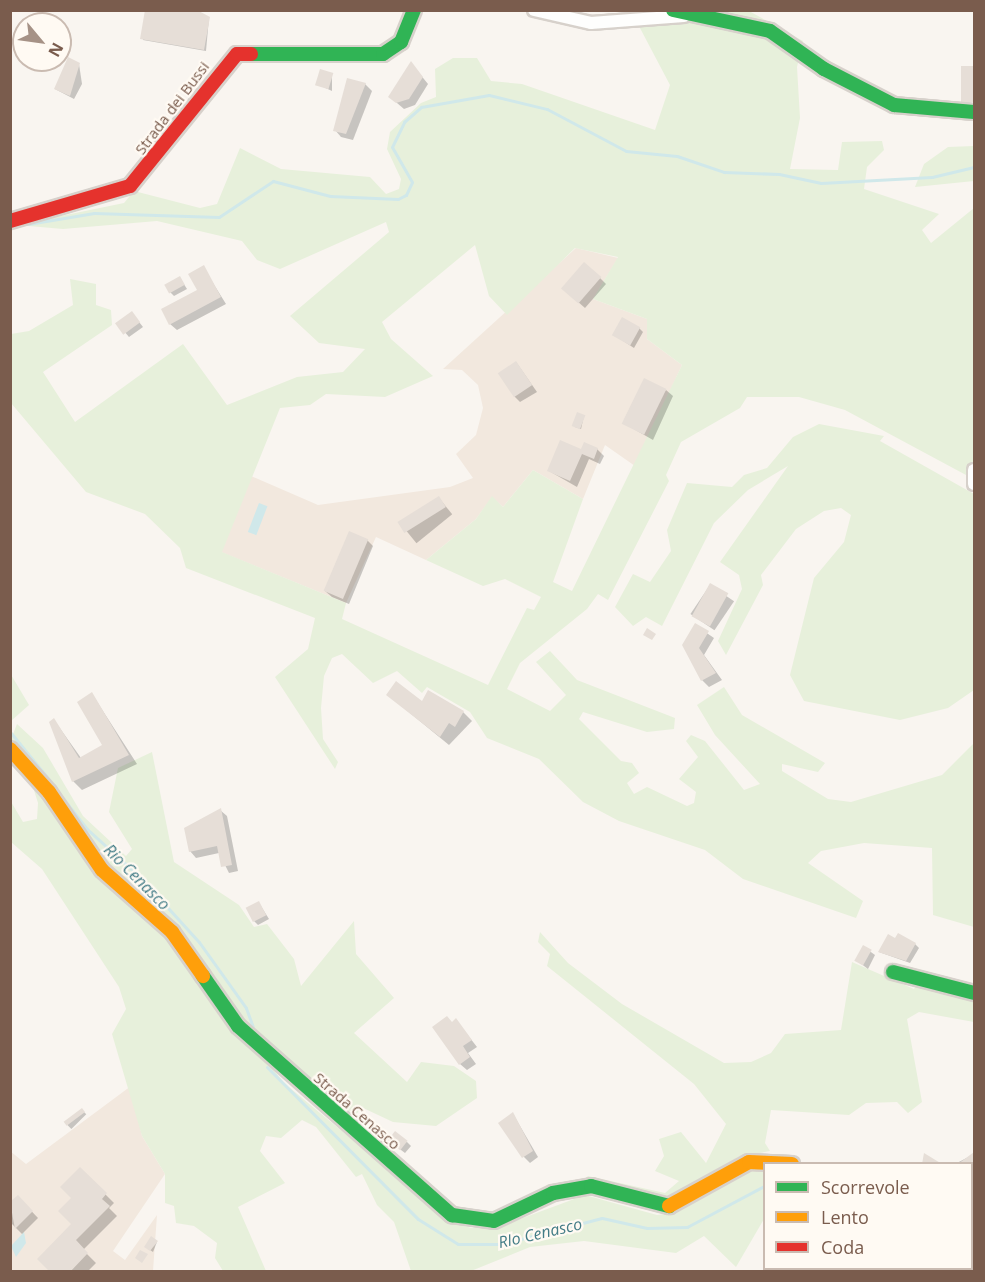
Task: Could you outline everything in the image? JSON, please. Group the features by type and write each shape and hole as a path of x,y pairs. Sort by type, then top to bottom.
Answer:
{"street":[{"name":"Strada dei Bussi","path":"10,221 130,186 237,54 383,54 401,42 414,10"},
{"path":"534,10 608,24 679,13 758,26 894,105 975,112"},
{"path":"975,470 975,484"},
{"name":"Strada Cenasco","path":"10,749 49,792 102,870 172,932 238,1026 452,1215 494,1221 553,1193 591,1186 674,1207 724,1171 749,1162 763,1163"},
{"path":"893,972 975,993"}],"shaded area":[{"path":"576,248 618,258 593,299 647,319 647,339 682,365 635,466 605,445 583,499 533,470 503,507 492,497 476,519 426,560 376,537 346,603 221,552 251,476 318,505 450,487 473,478 456,454 476,435 483,408 478,385 462,370 443,369"},
{"path":"131,1086 142,1136 165,1174 113,1251 125,1260 157,1215 153,1271 11,1271 10,1151 26,1164"}],"green space":[{"path":"631,11 749,11 803,41 797,67 800,118 790,169 838,170 842,142 882,141 884,150 867,167 864,189 939,214 922,230 931,243 974,208 974,463 966,475 845,410 799,397 747,397 740,408 681,442 666,475 669,481 608,600 598,594 587,609 520,663 507,689 550,711 566,695 536,662 550,651 577,680 675,718 674,729 647,732 583,712 579,719 621,761 632,763 639,773 627,783 634,794 647,787 687,806 694,803 696,792 679,779 698,757 686,741 691,735 705,741 744,790 760,784 715,735 697,705 724,687 742,715 825,763 818,772 782,764 782,771 828,799 851,802 942,775 974,743 974,927 933,915 932,848 864,843 821,851 808,863 863,901 856,918 743,879 705,850 619,821 583,802 539,759 487,738 470,712 427,687 422,693 397,671 373,683 342,654 332,658 324,676 321,708 323,739 338,762 335,769 275,677 308,649 315,618 186,568 180,548 145,514 86,492 11,403 11,334 29,331 73,305 70,279 96,284 96,305 111,310 112,325 43,372 75,422 183,344 227,405 297,377 343,372 365,349 319,343 290,316 389,232 386,222 280,269 257,260 242,241 157,221 63,229 17,225 124,203 134,191 200,208 217,204 240,148 281,169 370,177 386,194 399,189 401,179 387,149 390,132 421,103 436,97 435,69 453,58 477,58 491,81 522,84 655,130 670,85","holes":["475,245 489,296 507,315 575,248 618,257 593,299 647,319 647,339 682,365 572,591 553,582 583,499 533,470 503,507 492,496 476,519 426,560 483,586 505,579 541,597 534,610 527,608 488,685 342,619 346,603 222,552 280,408 310,405 326,394 385,397 433,376 391,339 382,322"]},
{"path":"974,146 974,181 915,187 924,164 948,147"},
{"path":"819,424 884,436 880,441 974,494 974,690 948,708 900,720 804,701 790,675 814,578 844,542 851,515 841,508 824,511 796,529 761,575 763,585 726,655 718,641 742,589 739,575 720,562 788,466 748,490 714,523 662,626 646,617 633,626 615,607 633,574 650,582 671,551 667,530 687,483 732,487 744,475 767,468 793,437"},
{"path":"10,673 29,705 11,721 10,721"},
{"path":"17,724 43,748 83,816 126,856 132,849 109,812 118,768 152,752 174,862 239,905 254,927 267,924 294,959 301,986 354,921 356,954 394,998 354,1033 407,1082 421,1062 454,1066 476,1081 477,1098 436,1126 393,1122 361,1107 356,1115 342,1106 246,1027 105,868 52,787 11,739"},
{"path":"11,755 47,794 98,871 155,918 284,1083 450,1221 471,1228 501,1226 585,1195 657,1215 674,1213 726,1175 763,1165 763,1221 736,1267 704,1236 676,1253 584,1241 530,1247 471,1271 411,1271 394,1222 377,1205 362,1174 356,1177 316,1127 302,1120 281,1138 266,1136 260,1151 285,1183 238,1207 266,1271 223,1271 215,1258 217,1243 194,1226 176,1223 174,1206 165,1203 165,1174 142,1136 112,1034 126,1009 119,987 42,869 11,842 10,800 23,822 37,819 38,803 32,784 11,765"},
{"path":"540,932 568,963 622,1004 724,1063 751,1062 771,1053 785,1034 841,1030 852,962 914,989 917,984 974,999 974,1022 919,1012 907,1019 922,1102 908,1113 897,1102 866,1103 849,1115 771,1110 765,1143 770,1151 738,1157 670,1202 580,1184 588,1176 665,1193 679,1181 655,1171 664,1156 659,1139 681,1132 706,1163 726,1124 694,1084 547,966 550,954 538,942"}],"water":[{"path":"259,503 267,506 256,535 248,532"},
{"path":"24,1232 26,1243 16,1257 11,1246"}],"building":[{"path":"145,10 197,10 210,17 204,50 140,39"},
{"path":"72,59 80,63 70,96 54,89 61,72 72,72"},
{"path":"411,61 423,77 409,99 396,103 388,97"},
{"path":"961,66 974,66 974,102 961,102"},
{"path":"320,69 333,73 328,89 315,85"},
{"path":"347,78 366,83 346,134 333,131"},
{"path":"584,262 601,277 578,304 561,288"},
{"path":"204,265 221,297 169,325 161,309 197,290 188,274"},
{"path":"180,276 185,285 169,293 164,285"},
{"path":"132,311 140,322 123,335 115,323"},
{"path":"622,317 640,327 630,346 612,335"},
{"path":"516,361 532,385 514,397 498,373"},
{"path":"644,378 666,389 644,435 622,424"},
{"path":"577,412 585,415 580,429 572,426"},
{"path":"560,440 581,449 584,442 598,448 594,459 582,454 570,481 547,471"},
{"path":"439,496 446,507 404,533 397,522"},
{"path":"349,531 368,539 343,599 324,591"},
{"path":"710,583 728,593 710,626 692,616"},
{"path":"695,623 709,631 699,648 716,673 701,681 682,645"},
{"path":"647,628 656,634 652,640 643,635"},
{"path":"396,681 422,701 428,690 464,711 455,727 449,723 440,737 386,695"},
{"path":"92,692 129,755 72,782 49,722 54,718 79,758 102,745 77,702"},
{"path":"221,808 232,865 221,867 217,846 189,852 184,828"},
{"path":"259,901 266,915 253,922 246,908"},
{"path":"898,933 916,943 906,961 878,952 888,934 895,938"},
{"path":"863,945 872,950 863,966 854,961"},
{"path":"447,1016 452,1022 456,1018 472,1040 463,1046 470,1057 459,1065 432,1027"},
{"path":"82,1108 85,1112 67,1126 64,1122"},
{"path":"513,1112 533,1151 522,1158 498,1123"},
{"path":"395,1131 408,1141 400,1150 388,1140"},
{"path":"974,1152 974,1170 973,1162 961,1162"},
{"path":"924,1153 939,1162 922,1162"},
{"path":"80,1167 107,1193 102,1199 110,1206 76,1240 88,1253 70,1272 50,1272 37,1259 71,1224 58,1211 71,1198 60,1187"},
{"path":"18,1195 33,1211 15,1229 10,1202"},
{"path":"151,1236 158,1241 150,1251 144,1247"},
{"path":"140,1250 148,1254 142,1263 135,1258"}],"waterway":[{"path":"28,224 94,213 219,217 273,181 330,196 398,199 406,195 412,182 392,147 404,122 421,107 489,95 547,109 626,151 677,156 724,172 779,174 821,183 932,177 974,167"},
{"name":"Rio Cenasco","path":"11,733 51,782"},
{"name":"Rio Cenasco","path":"62,797 87,829 140,877 199,942 246,1008 253,1027"},
{"name":"RIo Cenasco","path":"267,1067 418,1219 458,1244 502,1244 602,1218 647,1228 687,1227 763,1187"}],"traffic: fast":[{"path":"251,54 383,54 401,42 414,10"},
{"path":"673,10 770,31 824,69 894,105 974,112"},
{"path":"893,972 974,993"},
{"path":"203,976 238,1026 452,1215 494,1221 553,1193 591,1186 669,1206"}],"traffic: slow":[{"path":"10,749 49,792 102,870 172,932 203,976"},
{"path":"669,1206 749,1162 763,1163"}],"traffic: jam":[{"path":"10,221 130,186 237,54 251,54"}]}
